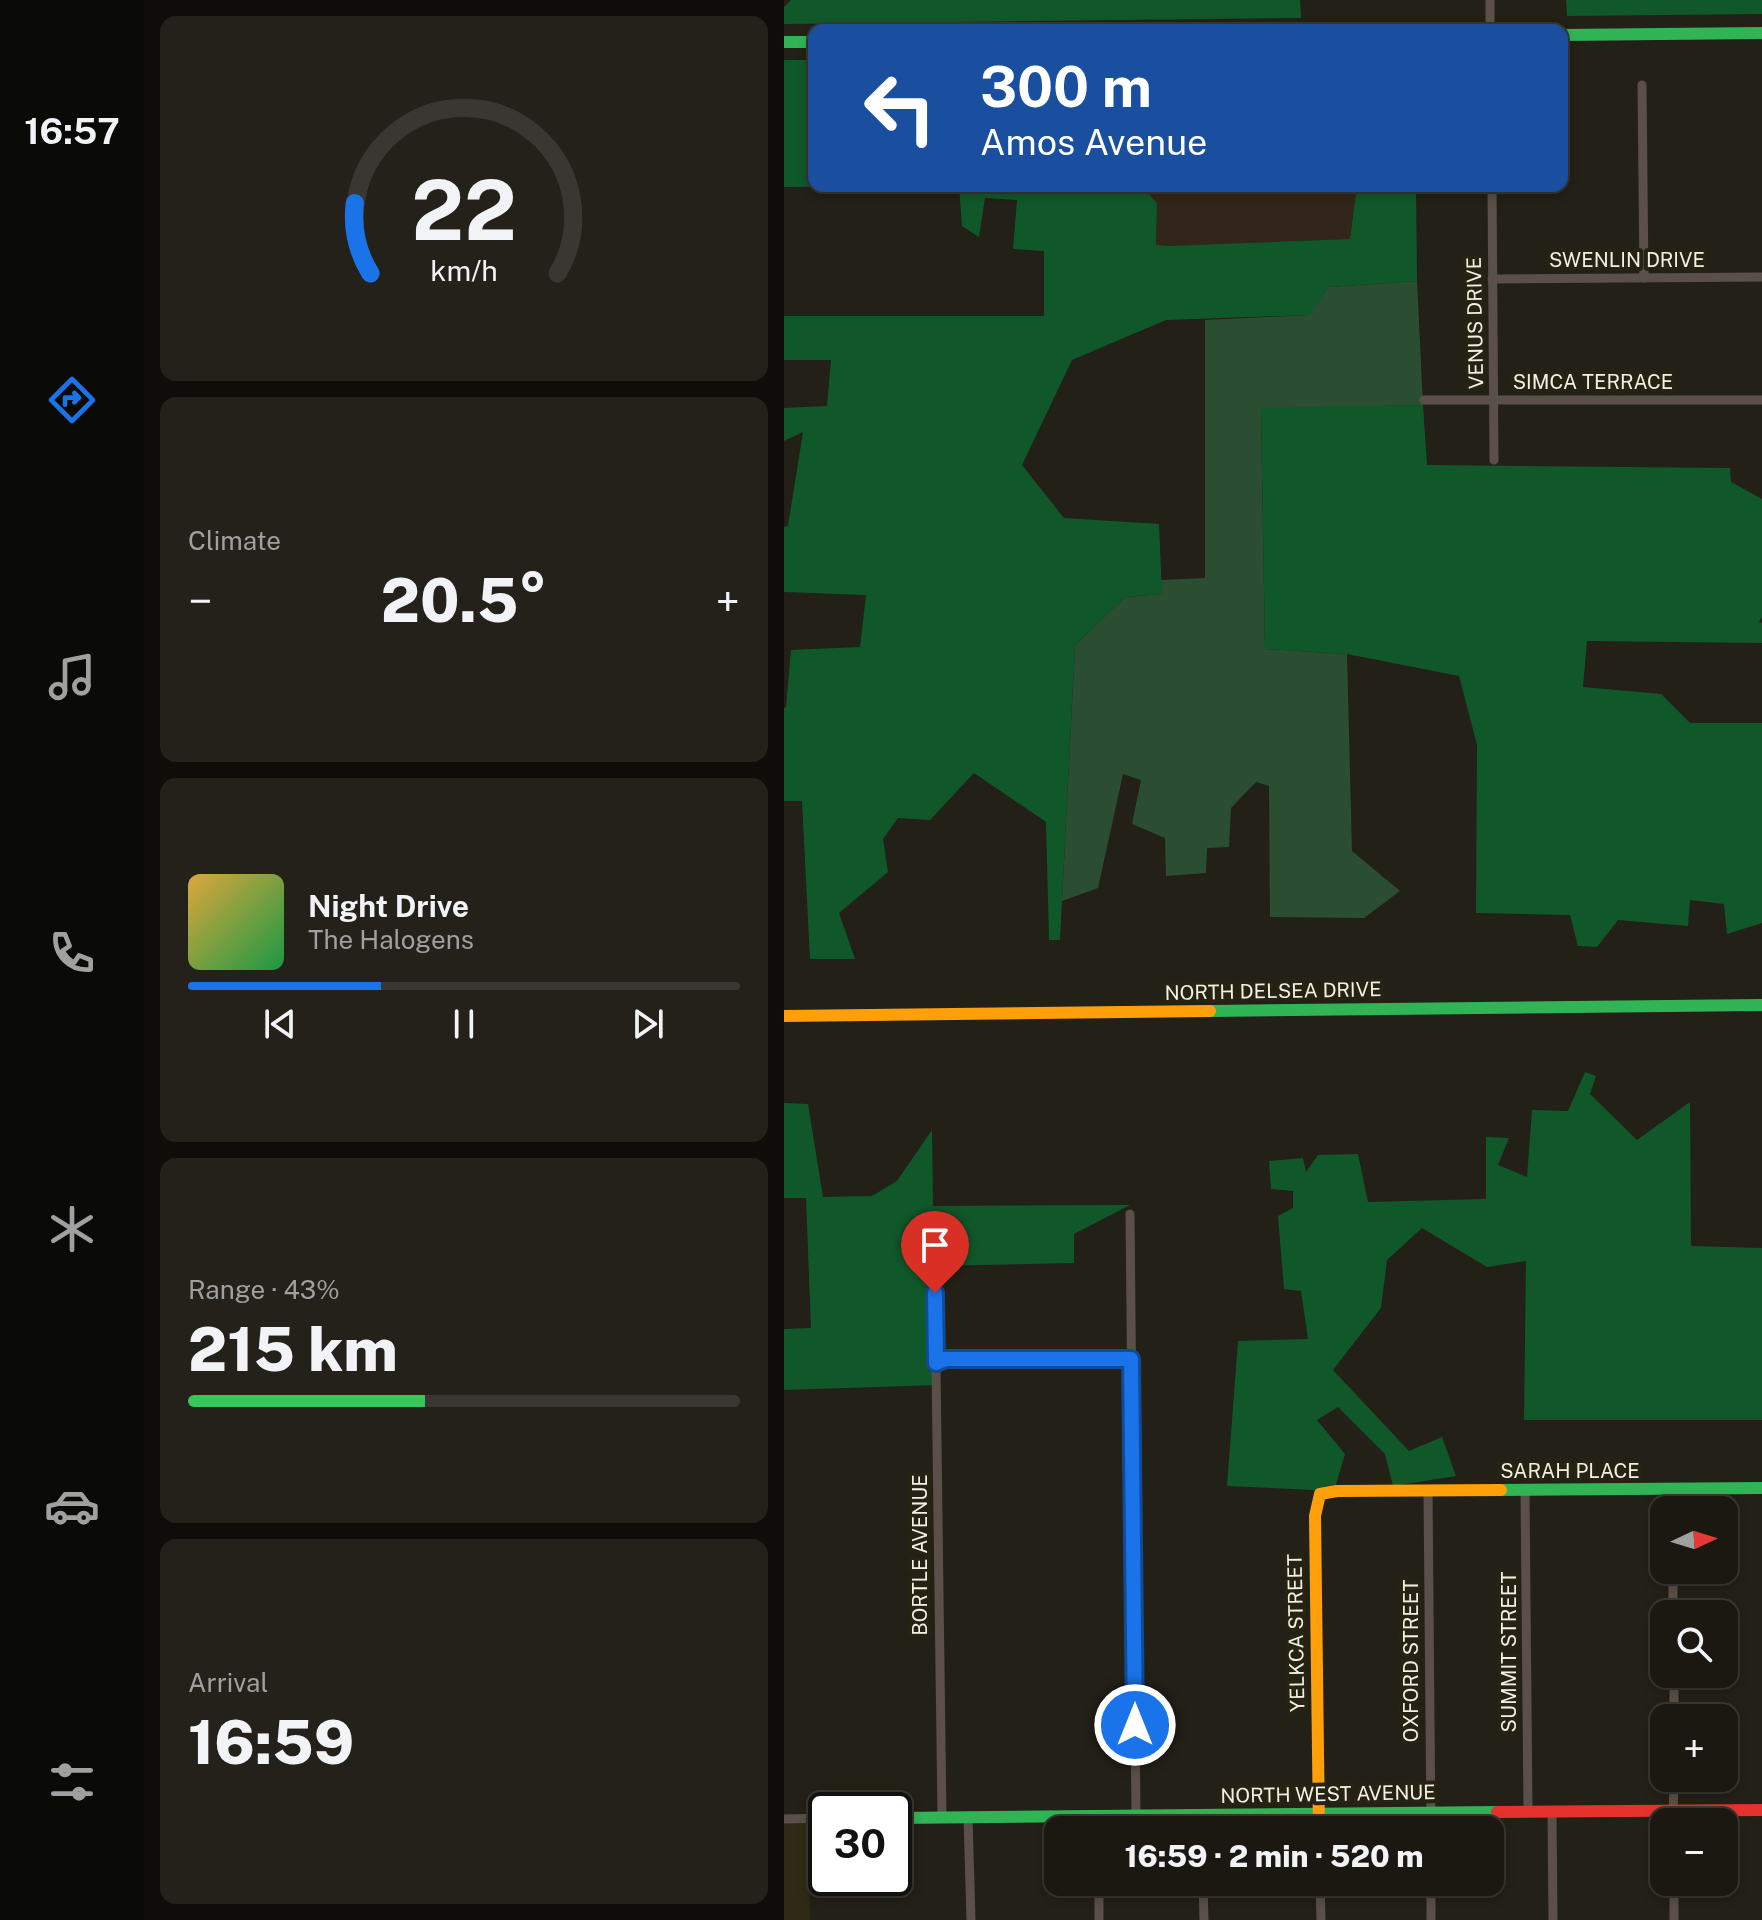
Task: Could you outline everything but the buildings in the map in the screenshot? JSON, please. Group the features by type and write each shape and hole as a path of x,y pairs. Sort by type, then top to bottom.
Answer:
{"street":[{"path":"1490,0 1490,24"},
{"path":"1568,35 1762,33"},
{"path":"784,42 808,42"},
{"path":"1642,85 1644,278"},
{"name":"VENUS DRIVE","path":"1492,192 1494,460"},
{"name":"SWENLIN DRIVE","path":"1492,279 1762,277"},
{"name":"SIMCA TERRACE","path":"1424,400 1762,400"},
{"name":"NORTH DELSEA DRIVE","path":"784,1016 1762,1005"},
{"path":"1130,1214 1136,1816"},
{"name":"BORTLE AVENUE","path":"935,1293 942,1817"},
{"path":"936,1363 945,1359 1131,1359"},
{"name":"SARAH PLACE","path":"1377,1491 1762,1488"},
{"path":"1673,1490 1673,1496"},
{"name":"YELKCA STREET","path":"1319,1814 1315,1506 1320,1494 1377,1491"},
{"name":"SUMMIT STREET","path":"1525,1491 1528,1812"},
{"name":"OXFORD STREET","path":"1428,1492 1430,1816"},
{"name":"NORTH WEST AVENUE","path":"1738,1812 1762,1810"},
{"name":"NORTH WEST AVENUE","path":"1136,1816 1528,1812 1650,1815"},
{"path":"1552,1812 1553,1920"},
{"path":"968,1817 971,1920"},
{"path":"784,1819 808,1818"},
{"name":"NORTH WEST AVENUE","path":"912,1818 1044,1821"},
{"path":"1099,1896 1099,1920"},
{"path":"1203,1896 1204,1920"},
{"path":"1320,1896 1321,1920"},
{"path":"1431,1896 1431,1920"},
{"path":"1674,1896 1674,1920"}],"shaded area":[{"path":"1147,192 1356,192 1350,239 1156,245 1157,203"},
{"path":"784,1823 808,1823 810,1920 784,1920"}],"green space":[{"path":"791,0 1300,0 1301,18 784,24 784,7"},
{"path":"1566,0 1762,0 1762,14 1567,16"},
{"path":"784,60 808,60 808,187 784,187"},
{"path":"959,192 1147,192 1157,203 1156,245 1350,239 1356,192 1416,192 1417,281 1328,287 1310,315 1166,320 1072,360 1022,465 1064,518 1159,524 1162,594 1125,597 1075,645 1060,940 1049,940 1046,822 974,773 930,820 898,818 883,839 888,872 839,913 855,959 810,959 802,801 784,801 784,708 791,650 860,647 866,595 784,592 784,527 788,526 803,432 784,441 784,408 827,406 831,360 784,360 784,316 1044,316 1044,251 1013,249 1017,200 985,198 979,237 962,226"},
{"path":"1417,281 1423,405 1261,409 1265,649 1347,654 1352,851 1400,891 1364,918 1270,917 1269,786 1256,782 1231,808 1229,847 1207,848 1206,873 1166,876 1165,838 1132,824 1141,780 1123,774 1098,888 1062,901 1075,645 1125,597 1162,594 1161,580 1205,578 1205,320 1309,315 1328,287"},
{"path":"1423,405 1427,465 1730,468 1731,482 1762,499 1762,617 1759,622 1762,623 1762,643 1587,641 1583,687 1661,694 1690,723 1762,723 1762,923 1727,934 1724,904 1690,900 1688,926 1618,920 1597,947 1578,946 1570,915 1476,913 1477,745 1459,676 1347,654 1265,649 1261,408"},
{"path":"1585,1072 1596,1076 1590,1094 1637,1140 1690,1102 1691,1246 1762,1248 1762,1420 1524,1420 1526,1261 1487,1267 1422,1228 1387,1260 1381,1308 1333,1370 1409,1451 1442,1437 1456,1476 1393,1486 1385,1454 1338,1407 1317,1420 1345,1454 1334,1491 1227,1486 1238,1341 1308,1339 1301,1291 1284,1289 1278,1216 1293,1208 1293,1191 1271,1189 1269,1161 1303,1158 1306,1172 1318,1155 1358,1154 1368,1202 1486,1199 1486,1137 1509,1138 1498,1165 1527,1177 1532,1110 1568,1111"},
{"path":"784,1103 808,1104 823,1197 872,1196 897,1181 932,1130 933,1206 1130,1205 1074,1234 1074,1263 936,1266 938,1385 784,1390 784,1329 811,1328 806,1198 784,1198"}],"traffic: fast":[{"path":"1568,35 1762,33"},
{"path":"784,42 808,42"},
{"path":"1210,1011 1762,1005"},
{"path":"1501,1490 1762,1488"},
{"path":"912,1818 1497,1812"}],"traffic: slow":[{"path":"784,1016 1210,1011"},
{"path":"1319,1816 1315,1516 1320,1494 1337,1491 1501,1490"}],"traffic: jam":[{"path":"1497,1812 1762,1810"}],"route":[{"path":"935,1293 936,1363 939,1359 1131,1359 1135,1725"}]}
